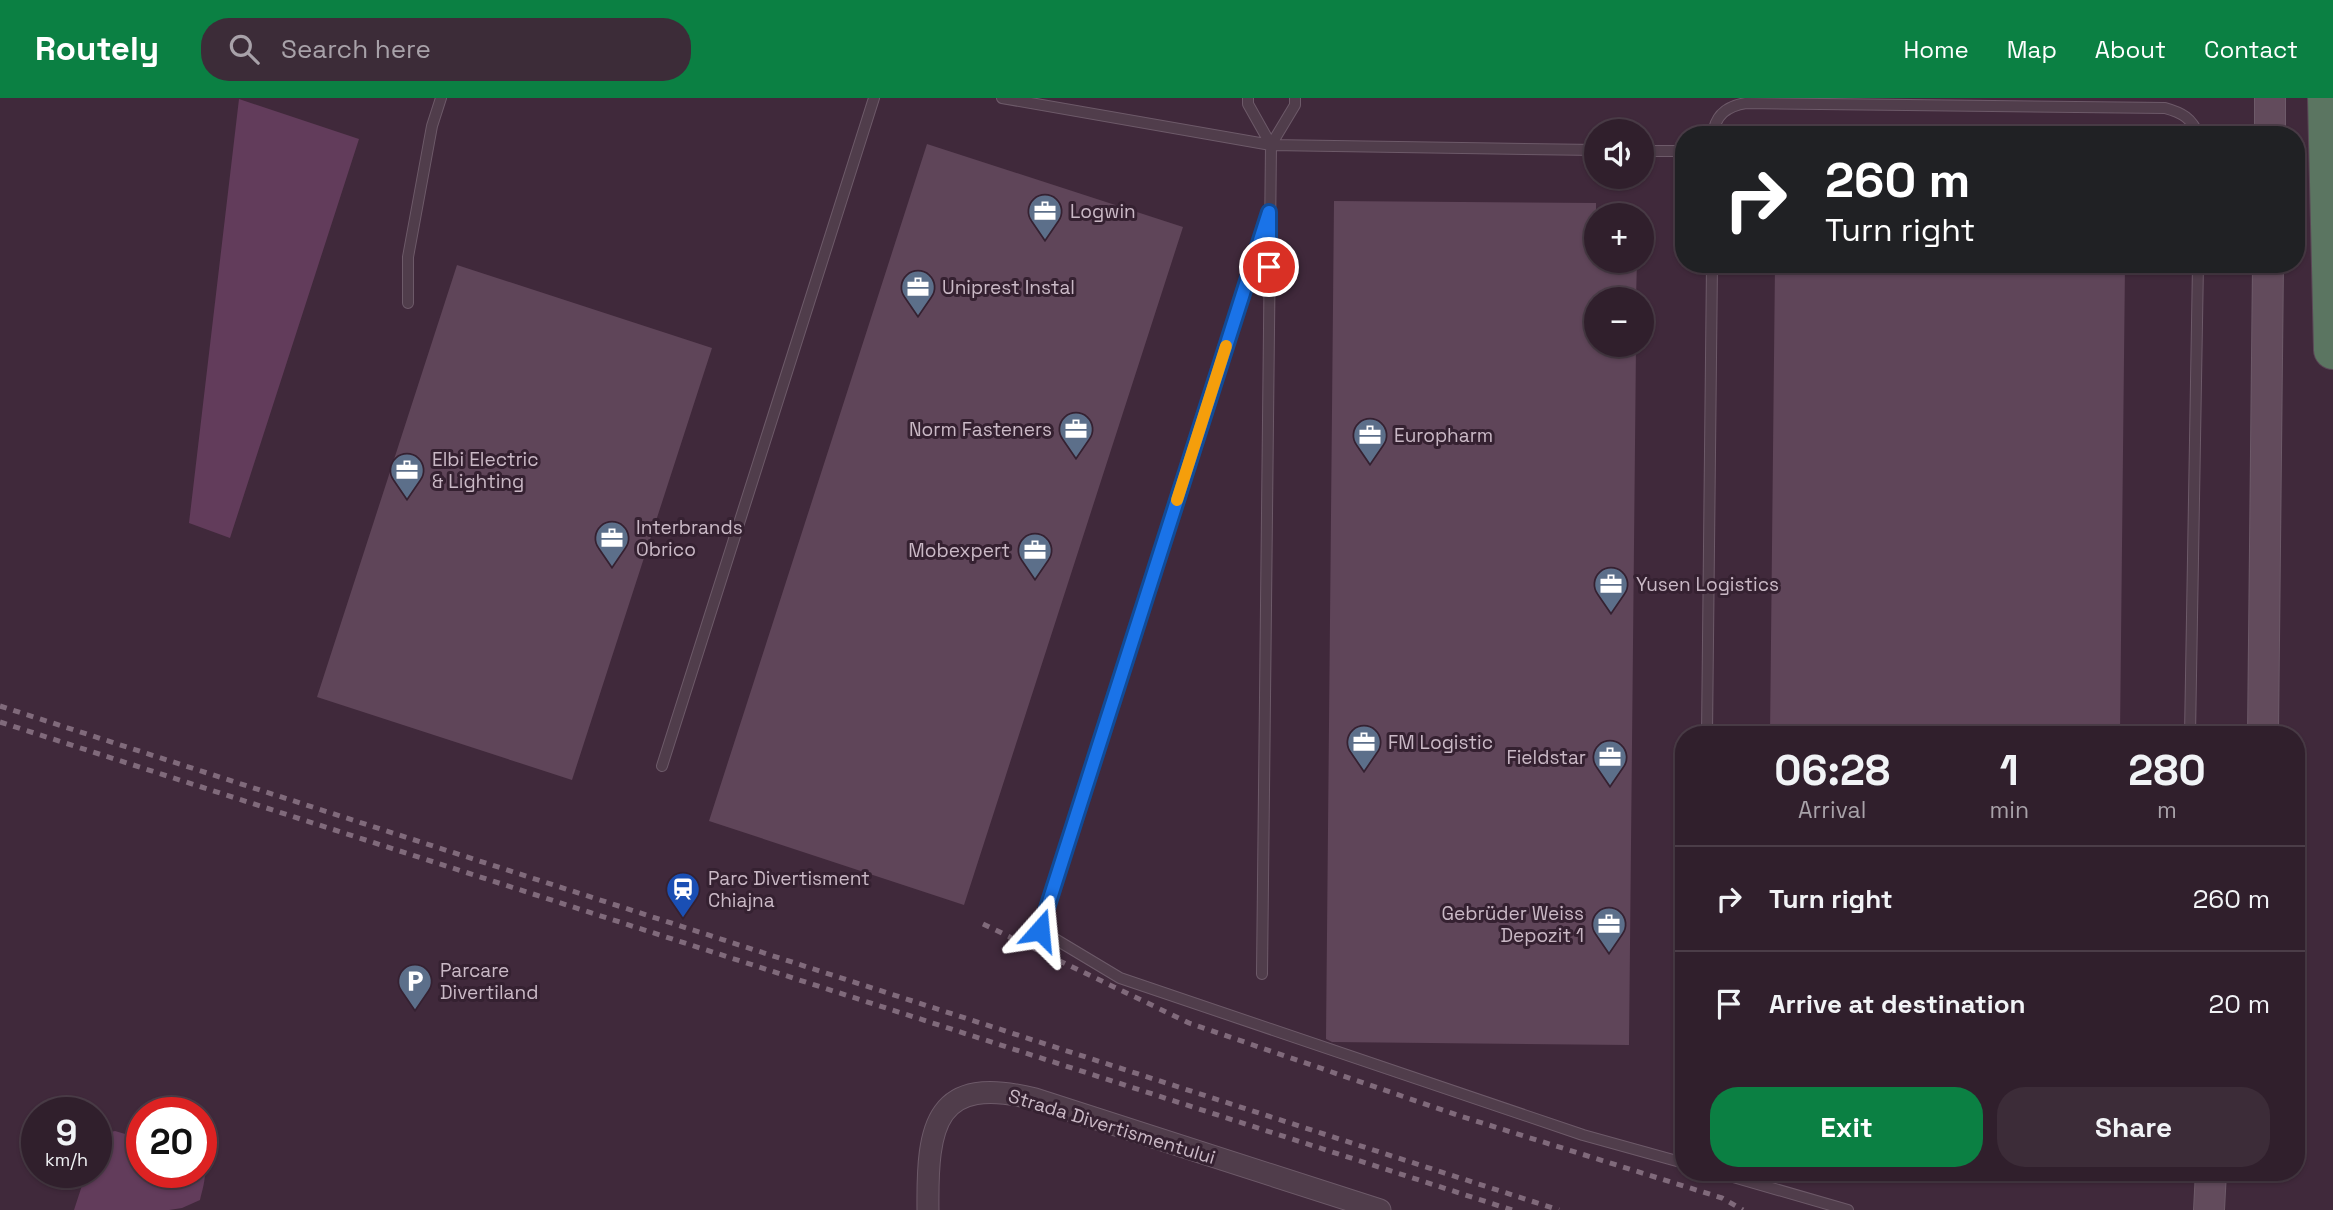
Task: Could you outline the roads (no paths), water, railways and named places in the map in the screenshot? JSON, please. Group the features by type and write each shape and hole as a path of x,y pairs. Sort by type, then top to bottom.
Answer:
{"highway":[{"path":"2327,98 2333,350"}],"main road":[{"path":"2270,98 2270,126"},
{"path":"2263,726 2268,273"},
{"path":"2209,1210 2211,1181"}],"street":[{"name":"Strada Divertismentului","path":"928,1210 932,1147 936,1127 943,1112 953,1101 965,1096 992,1092 1035,1099 1380,1210"}],"lane":[{"path":"408,303 408,257 432,126 441,98"},
{"path":"662,766 874,98"},
{"path":"1002,98 1270,145 1584,150"},
{"path":"1248,98 1248,104 1270,145 1262,974"},
{"path":"1270,145 1295,106 1295,98"},
{"path":"1715,126 1724,110 1746,103 2165,108 2179,112 2192,120 2195,126"},
{"path":"1654,151 1675,151"},
{"path":"1269,212 1040,930 1120,978 1583,1135 1675,1161"},
{"path":"1707,726 1712,273"},
{"path":"2190,726 2198,273"},
{"path":"1747,1181 1848,1210"}],"railway":[{"path":"0,706 1559,1210"},
{"path":"0,722 1512,1210"},
{"path":"983,924 1189,1023 1460,1116 1722,1198 1743,1210"}],"place":[{"name":"Logwin","path":"1045,241"},
{"name":"Uniprest Instal","path":"918,317"},
{"name":"Norm Fasteners","path":"1076,459"},
{"name":"Europharm","path":"1370,465"},
{"name":"Elbi Electric & Lighting","path":"407,500"},
{"name":"Interbrands Obrico","path":"612,568"},
{"name":"Mobexpert","path":"1035,580"},
{"name":"Yusen Logistics","path":"1611,614"},
{"name":"FM Logistic","path":"1364,772"},
{"name":"Fieldstar","path":"1610,787"},
{"name":"Parc Divertisment Chiajna","path":"683,919"},
{"name":"Gebrüder Weiss Depozit 1","path":"1609,954"},
{"name":"Parcare Divertiland","path":"415,1011"}]}
